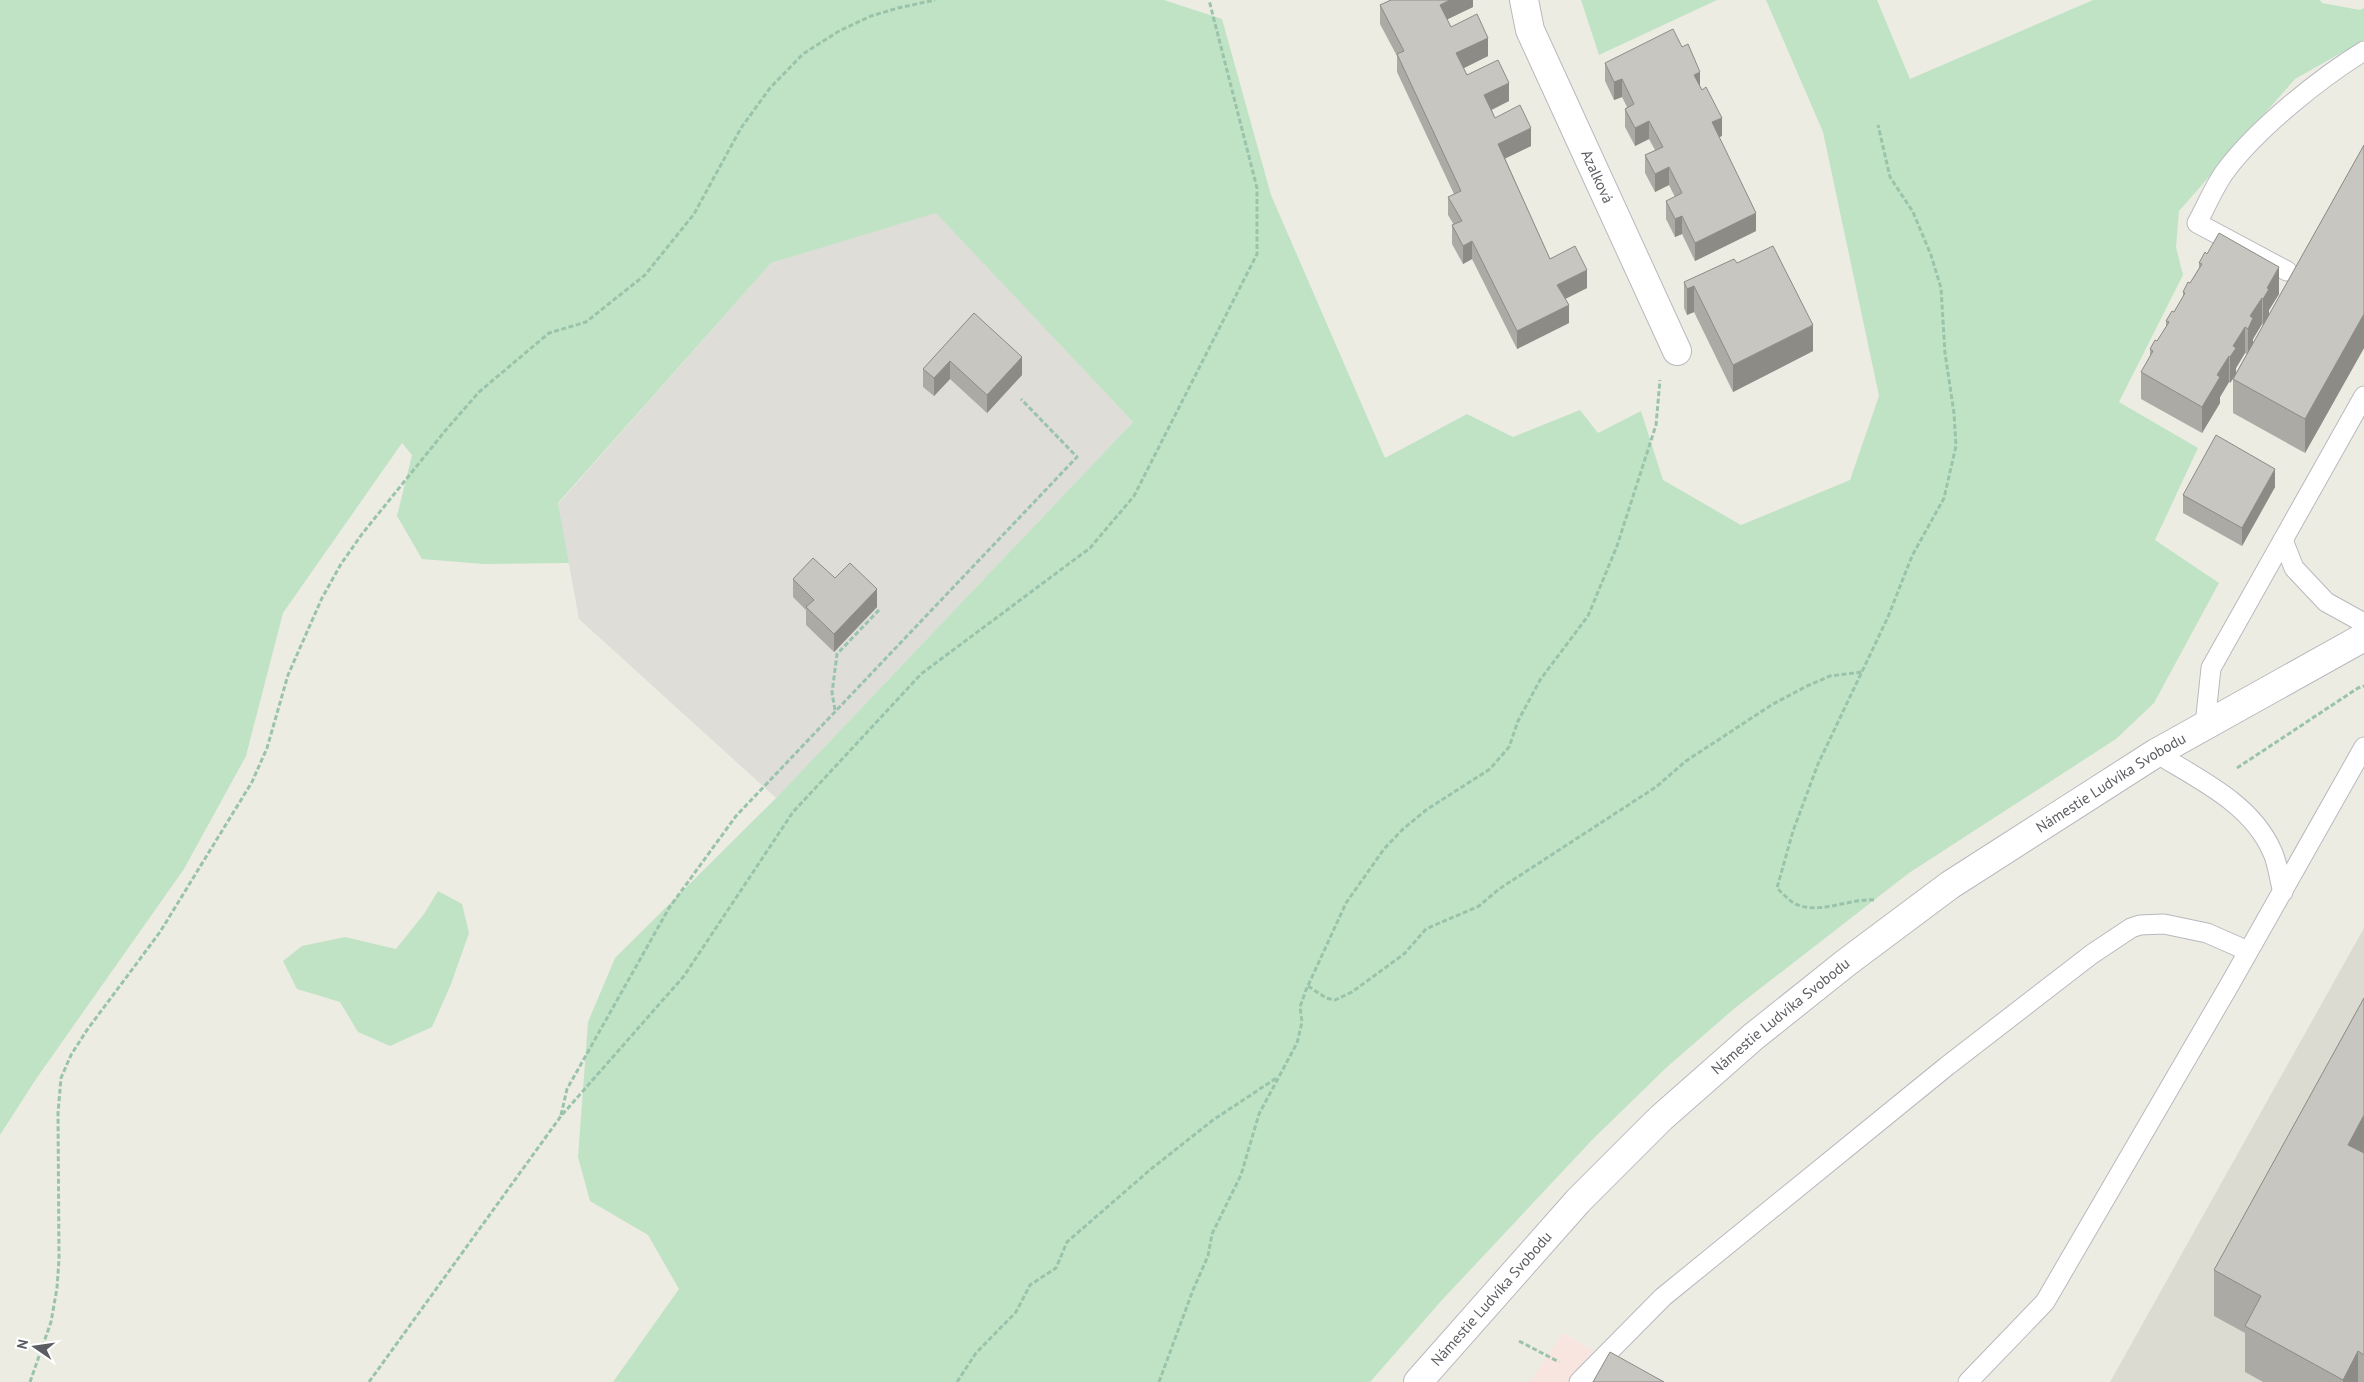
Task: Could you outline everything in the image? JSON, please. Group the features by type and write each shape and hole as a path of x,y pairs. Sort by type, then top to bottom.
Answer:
{"street":[{"name":"Azalková","path":"1524,0 1530,30 1677,352"},
{"name":"Námestie Ludvíka Svobodu","path":"1418,1382 1578,1201 1661,1118 1754,1037 1847,962 1950,885 2156,753 2364,637"}],"lane":[{"path":"2287,271 2197,223 2226,170 2259,134 2313,87 2364,51"},
{"path":"2205,725 2211,668 2363,398"},
{"path":"2283,540 2294,568 2326,602 2364,623"},
{"path":"1968,1382 2045,1302 2364,747"},
{"path":"2156,753 2224,795 2252,819 2272,851 2282,892"},
{"path":"1581,1379 1663,1297 1947,1066 2092,954 2131,928 2140,924 2164,924 2206,934 2248,951"}],"path":[{"path":"30,1382 51,1322 57,1288 59,1259 58,1113 61,1078 71,1055 87,1030 160,932 252,782 266,748 288,675 322,598 341,564 439,438 479,392 549,333 586,322 645,275 694,214 741,128 758,104 770,88 803,54 839,31 871,16 935,0"},
{"path":"369,1382 561,1116 684,976 792,812 921,674 1090,548 1134,496 1257,254 1257,188 1209,0"},
{"path":"1878,124 1890,177 1913,212 1931,255 1941,288 1944,353 1954,413 1956,446 1944,498 1912,556 1888,617 1818,764 1790,840 1777,888 1792,902 1818,909 1862,899 1879,900"},
{"path":"1159,1382 1208,1256 1212,1234 1241,1175 1259,1114 1297,1043 1302,1022 1300,1007 1346,903 1384,849 1402,830 1426,810 1490,769 1508,747 1518,721 1540,680 1588,616 1617,546 1656,425 1659,381 1677,352"},
{"path":"561,1116 567,1089 669,908 736,816 765,788 835,710 1077,457 1021,399"},
{"path":"835,710 832,692 837,654 879,610"},
{"path":"1308,986 1326,998 1335,1000 1352,992 1404,954 1426,929 1479,906 1498,889 1656,787 1686,761 1773,704 1830,676 1862,672"},
{"path":"2237,768 2358,688 2364,686"},
{"path":"957,1382 976,1353 1016,1312 1030,1285 1056,1268 1067,1242 1151,1168 1212,1120 1281,1075"},
{"path":"1519,1340 1581,1379"}],"shaded area":[{"path":"936,212 1133,422 776,798 579,619 558,504 771,263"},
{"path":"2364,928 2364,1382 2110,1382"},
{"path":"1563,1333 1644,1382 1530,1382"}],"green space":[{"path":"0,0 1164,0 1222,19 1271,195 1385,458 1467,414 1513,437 1580,410 1598,433 1641,411 1663,480 1741,525 1850,480 1879,396 1823,132 1766,0 1877,0 1910,79 2093,0 2320,0 2322,3 2360,10 2364,8 2364,40 2295,79 2179,211 2176,247 2183,275 2119,402 2198,448 2155,540 2219,583 2154,703 2116,739 1909,873 1735,1008 1667,1067 1593,1139 1443,1299 1370,1382 613,1382 679,1289 648,1235 590,1201 578,1157 588,1022 615,958 776,798 1133,422 936,213 771,263 558,503 569,563 483,564 422,559 397,516 412,455 402,443 283,613 246,756 184,869 36,1079 0,1135"},
{"path":"1581,0 1717,0 1599,55"},
{"path":"438,891 462,904 469,933 451,984 432,1027 390,1046 358,1032 340,1002 297,989 283,961 302,946 345,937 396,949 424,914"}],"building":[{"path":"1391,0 1450,0 1440,5 1451,27 1477,14 1488,38 1456,53 1467,75 1498,60 1509,83 1484,95 1495,118 1520,105 1531,128 1498,144 1550,259 1575,246 1587,270 1557,285 1569,305 1517,331 1472,241 1463,246 1452,225 1462,221 1448,197 1461,191 1397,54 1404,51 1380,5"},
{"path":"1673,29 1682,47 1688,44 1700,72 1694,75 1702,90 1706,87 1722,118 1712,122 1756,213 1695,243 1682,216 1675,219 1666,201 1682,193 1669,167 1655,174 1645,155 1663,147 1649,121 1635,128 1625,109 1634,104 1622,79 1614,82 1605,63"},
{"path":"2364,145 2364,314 2305,419 2233,379"},
{"path":"2219,233 2279,267 2267,288 2269,289 2250,316 2253,318 2248,329 2245,327 2233,346 2236,348 2217,375 2220,377 2202,407 2141,372 2153,351 2150,349 2155,340 2157,341 2169,322 2166,321 2172,311 2174,312 2185,293 2183,292 2188,282 2190,283 2202,264 2199,263 2205,252 2207,254"},
{"path":"1773,246 1813,325 1733,365 1694,286 1687,289 1684,282 1734,259 1737,263"},
{"path":"974,313 1022,357 987,395 950,361 934,378 923,369"},
{"path":"2216,435 2275,469 2242,528 2183,495"},
{"path":"813,558 835,578 850,563 877,589 834,634 806,607 814,600 793,579"},
{"path":"2364,998 2364,1115 2348,1145 2364,1153 2364,1355 2358,1351 2343,1380 2245,1326 2261,1296 2214,1270"},
{"path":"1610,1352 1664,1382 1593,1382"}]}
